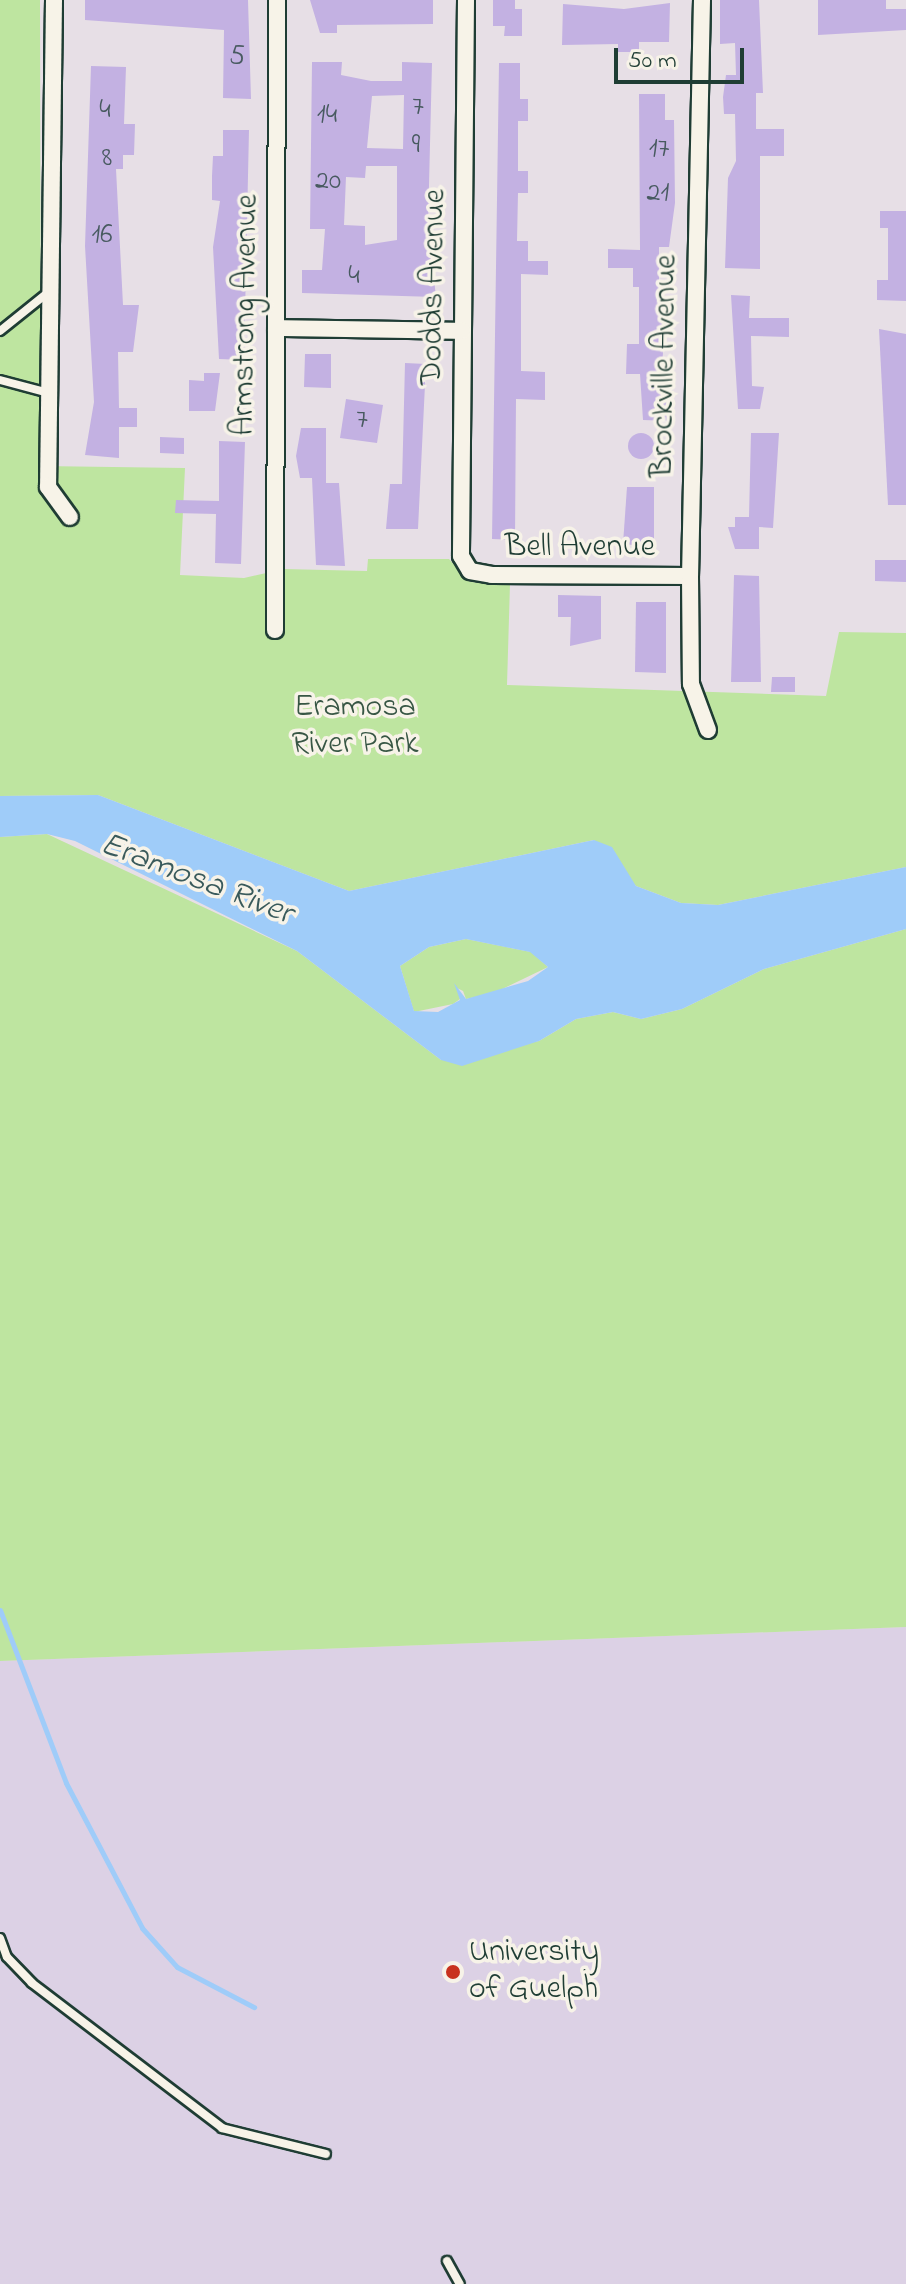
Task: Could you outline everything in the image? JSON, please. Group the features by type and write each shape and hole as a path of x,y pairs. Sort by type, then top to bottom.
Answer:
{"street":[{"path":"54,0 48,487 70,517"},
{"name":"Armstrong Avenue","path":"275,630 277,0"},
{"name":"Dodds Avenue","path":"466,0 461,556 470,571"},
{"name":"Brockville Avenue","path":"702,0 690,576 691,684 708,730"},
{"path":"276,328 462,331"},
{"name":"Bell Avenue","path":"470,571 690,576"}],"lane":[{"path":"0,331 51,289"},
{"path":"0,380 51,394"},
{"path":"0,1938 7,1957 32,1983 222,2128 326,2154"},
{"path":"447,2261 460,2284"}],"shaded area":[{"name":"University of Guelph","path":"906,1627 906,2284 0,2284 0,1661"}],"green space":[{"name":"Eramosa River Park","path":"0,0 40,0 41,466 185,468 180,575 244,578 284,569 367,571 368,559 449,559 470,582 510,584 507,685 826,696 839,632 906,633 906,867 718,905 681,903 636,886 594,840 349,891 98,795 0,796"},
{"path":"47,834 297,951 441,1060 539,1041 576,1019 613,1012 641,1019 682,1009 764,969 906,929 906,1627 0,1661 0,837"},
{"path":"466,939 531,952 548,967 494,993 466,999 463,991 457,988 460,999 453,1004 414,1012 400,966 429,947"}],"water":[{"name":"Eramosa River","path":"98,795 349,891 594,840 612,847 636,886 681,903 718,905 906,867 906,929 764,969 682,1009 641,1019 613,1012 576,1019 539,1041 462,1066 441,1060 297,951 75,841 47,834 0,837 0,796","holes":["466,939 530,952 548,967 528,981 466,999 454,983 460,1000 438,1012 414,1011 400,966 429,947"]}],"building":[{"path":"85,0 248,0 251,99 223,98 224,30 85,20"},
{"path":"310,0 433,0 433,24 337,25 337,33 320,33"},
{"path":"493,0 515,0 515,9 522,9 522,36 504,36 505,26 493,26"},
{"path":"720,0 759,0 763,93 756,93 756,129 784,129 784,156 760,156 760,269 725,268 728,178 736,161 735,114 724,114 723,97 726,75 736,75 735,43 720,44"},
{"path":"818,0 886,0 886,9 906,9 906,30 818,35"},
{"path":"670,3 669,42 639,42 639,52 618,52 618,44 562,45 563,4 624,9"},
{"path":"312,62 342,62 341,75 371,81 402,81 402,62 432,63 428,226 436,297 302,293 302,270 322,270 325,229 310,229","holes":["404,95 403,149 367,148 372,96","366,166 397,166 397,240 365,245 365,226 344,225 346,177 365,178"]},
{"path":"499,63 520,63 520,99 528,99 528,121 518,121 518,171 528,171 528,193 518,193 517,241 528,241 528,261 548,261 548,275 521,274 521,371 545,372 545,400 516,399 515,540 492,539"},
{"path":"91,66 126,67 124,124 135,124 134,155 123,155 123,169 116,169 123,305 139,305 133,352 118,352 119,408 137,408 137,427 119,427 119,458 85,455 94,402 85,246"},
{"path":"639,94 665,94 665,120 674,120 675,203 669,247 659,247 659,305 666,305 661,384 673,391 673,421 643,420 640,374 626,374 627,344 639,344 639,287 633,287 633,268 608,268 608,249 640,250"},
{"path":"223,130 249,130 244,360 219,359 213,247 220,201 212,200 212,176 213,156 223,156"},
{"path":"880,211 906,211 906,301 877,300 877,280 888,280 888,228 880,228"},
{"path":"731,295 750,296 749,318 789,318 789,337 751,336 752,386 764,387 760,409 738,409"},
{"path":"879,329 906,334 906,505 888,505"},
{"path":"305,354 331,354 331,388 304,387"},
{"path":"405,363 426,364 418,529 386,529 390,484 402,484"},
{"path":"204,373 220,373 215,411 189,411 189,380 204,381"},
{"path":"346,399 383,405 377,443 340,438"},
{"path":"301,428 326,428 326,483 339,483 345,566 316,565 312,478 300,478 296,456"},
{"path":"641,433 650,437 654,446 650,455 641,459 632,455 628,446 632,437"},
{"path":"751,433 779,433 773,528 759,527 759,549 735,549 728,527 735,527 735,517 749,517"},
{"path":"160,437 184,438 184,454 160,453"},
{"path":"219,441 245,442 241,564 215,563 216,514 175,513 176,500 219,501"},
{"path":"627,487 654,487 654,547 623,544"},
{"path":"875,560 906,560 906,582 875,581"},
{"path":"734,575 759,576 761,682 731,682"},
{"path":"558,595 601,596 601,639 570,646 571,617 558,617"},
{"path":"636,602 666,602 666,673 635,672"},
{"path":"772,677 795,677 795,692 771,692"}],"waterway":[{"path":"0,1610 66,1783 142,1928 177,1967 254,2007"}],"place":[{"name":"University of Guelph","path":"453,1972"}]}
